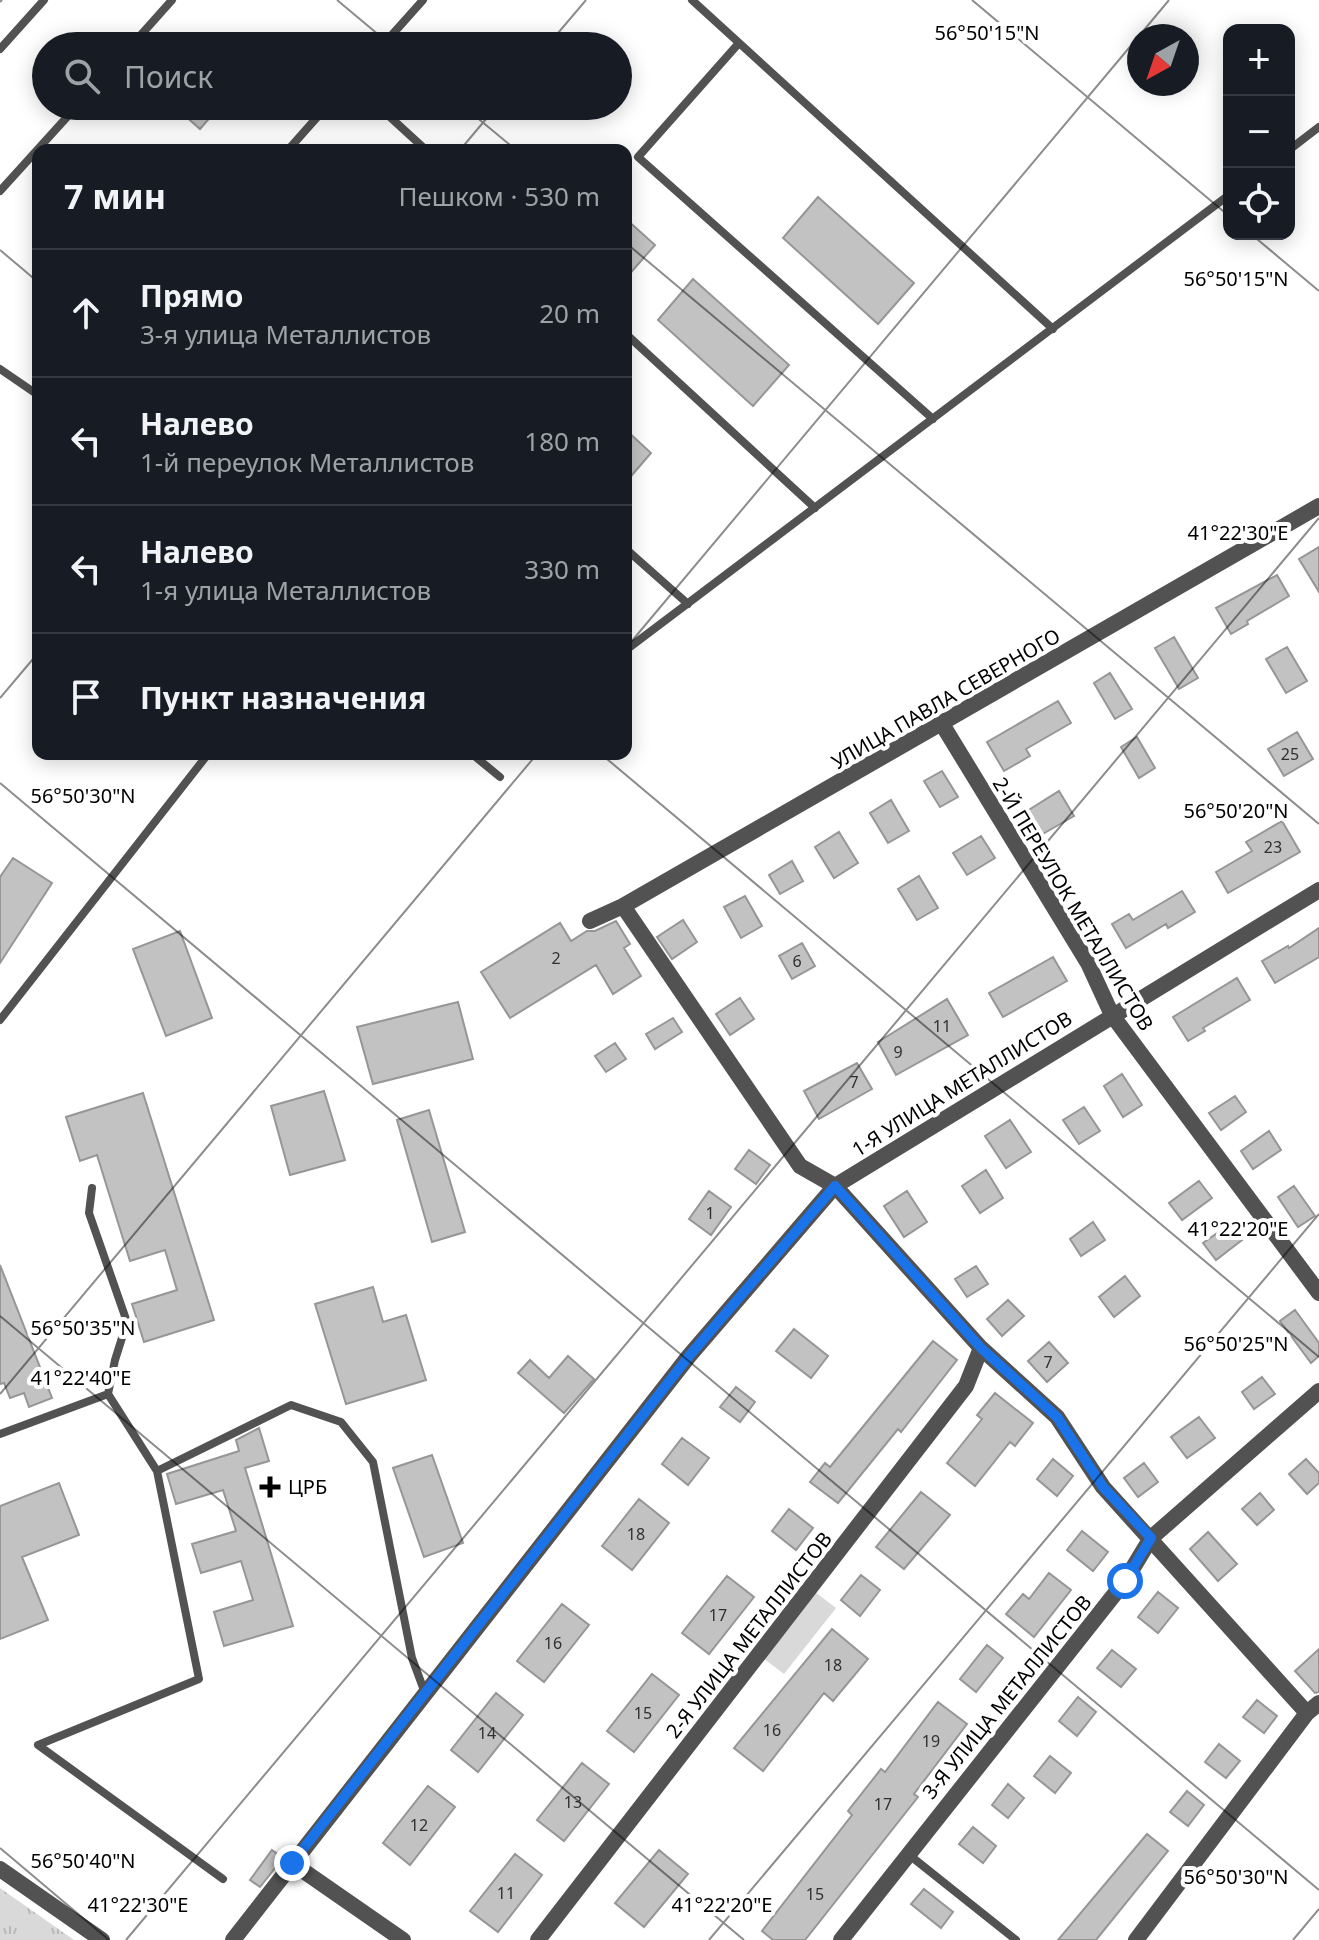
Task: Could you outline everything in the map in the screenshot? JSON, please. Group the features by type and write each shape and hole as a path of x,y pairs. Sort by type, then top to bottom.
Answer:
{"street":[{"name":"УЛИЦА ПАВЛА СЕВЕРНОГО","path":"590,921 623,906 1319,506"},
{"name":"2-Й ПЕРЕУЛОК МЕТАЛЛИСТОВ","path":"942,724 1088,963 1112,1015 1319,1293"},
{"name":"1-Я УЛИЦА МЕТАЛЛИСТОВ","path":"233,1940 689,1356 835,1186 1319,890"},
{"path":"623,906 800,1166 835,1186 981,1348 1057,1417 1103,1487 1313,1708 1136,1940"},
{"name":"2-Я УЛИЦА МЕТАЛЛИСТОВ","path":"538,1940 966,1386 981,1348"},
{"name":"3-Я УЛИЦА МЕТАЛЛИСТОВ","path":"841,1940 1125,1581 1151,1538 1319,1391"},
{"path":"292,1863 403,1940"},
{"path":"0,1869 102,1940"}],"lane":[{"path":"0,49 44,0"},
{"path":"143,32 172,0"},
{"path":"394,32 423,0"},
{"path":"692,0 1053,329"},
{"path":"739,43 638,157 933,419"},
{"path":"43,144 64,120"},
{"path":"293,144 315,120"},
{"path":"393,120 419,144"},
{"path":"1295,145 1319,127"},
{"path":"0,191 32,156"},
{"path":"632,646 1223,200"},
{"path":"632,340 815,508"},
{"path":"0,369 32,391"},
{"path":"632,554 688,604"},
{"path":"0,1020 203,760"},
{"path":"484,760 500,777"},
{"path":"92,1188 89,1213 127,1322 108,1394 157,1471 199,1679 38,1745 223,1879"},
{"path":"0,1434 108,1394"},
{"path":"157,1471 291,1405 341,1422 373,1462 412,1658 425,1694"},
{"path":"907,1853 1016,1940"}],"green space":[{"path":"815,1592 836,1608 784,1674 763,1658"},
{"path":"0,1888 74,1940 0,1940"}],"building":[{"path":"190,120 208,120 200,129"},
{"path":"818,197 914,283 878,324 783,238"},
{"path":"632,224 655,245 632,271"},
{"path":"693,279 789,365 753,406 658,320"},
{"path":"632,436 651,453 632,475"},
{"path":"1319,547 1319,592 1299,559"},
{"path":"1277,575 1289,596 1231,634 1216,608"},
{"path":"1174,637 1198,678 1179,689 1155,648"},
{"path":"1287,647 1307,681 1286,693 1266,659"},
{"path":"1110,673 1132,709 1115,719 1094,683"},
{"path":"1058,701 1071,723 1026,749 1030,756 1004,771 987,742"},
{"path":"1297,732 1313,759 1284,776 1268,749"},
{"path":"1137,737 1155,768 1139,778 1121,747"},
{"path":"942,771 958,797 940,807 924,781"},
{"path":"1059,791 1074,816 1041,835 1027,811"},
{"path":"891,800 909,831 888,843 870,813"},
{"path":"1282,821 1300,852 1228,893 1216,872 1252,851 1246,842"},
{"path":"839,832 858,863 834,878 815,847"},
{"path":"981,836 995,858 967,875 953,853"},
{"path":"13,858 52,883 0,963 0,877"},
{"path":"792,861 803,881 780,894 769,875"},
{"path":"919,876 938,908 917,920 898,889"},
{"path":"1182,891 1195,912 1168,928 1166,924 1126,948 1112,924 1129,914 1133,920"},
{"path":"745,896 762,926 741,938 724,907"},
{"path":"683,920 697,942 672,959 657,937"},
{"path":"616,921 630,944 624,948 641,976 613,994 596,965 510,1018 481,972 560,923 571,941 587,931 595,931"},
{"path":"1319,928 1319,957 1275,983 1262,961"},
{"path":"180,931 212,1018 166,1036 133,949"},
{"path":"802,943 815,966 792,979 779,956"},
{"path":"1053,957 1067,981 1003,1017 989,993"},
{"path":"1237,978 1250,1000 1203,1028 1205,1031 1188,1041 1173,1017"},
{"path":"740,998 754,1019 730,1035 716,1014"},
{"path":"947,999 968,1035 896,1075 878,1042"},
{"path":"458,1002 473,1059 373,1084 357,1027"},
{"path":"673,1018 682,1032 655,1049 646,1034"},
{"path":"615,1043 626,1059 606,1072 595,1056"},
{"path":"857,1063 872,1089 819,1119 804,1091"},
{"path":"1122,1074 1142,1105 1123,1117 1104,1086"},
{"path":"324,1091 345,1160 290,1175 271,1106"},
{"path":"143,1093 214,1320 144,1342 132,1304 177,1290 165,1250 130,1261 97,1155 80,1161 66,1117"},
{"path":"1235,1096 1246,1112 1221,1130 1209,1113"},
{"path":"1084,1107 1100,1131 1079,1144 1063,1120"},
{"path":"429,1110 465,1232 432,1242 397,1120"},
{"path":"1010,1120 1031,1152 1006,1168 985,1136"},
{"path":"1269,1131 1281,1150 1253,1169 1241,1151"},
{"path":"749,1150 770,1165 756,1184 735,1169"},
{"path":"986,1170 1003,1198 980,1213 962,1186"},
{"path":"1199,1181 1212,1198 1182,1220 1169,1203"},
{"path":"1294,1186 1315,1216 1298,1227 1278,1197"},
{"path":"709,1191 731,1207 711,1235 689,1219"},
{"path":"907,1191 927,1222 904,1237 884,1206"},
{"path":"1093,1222 1105,1240 1081,1256 1070,1239"},
{"path":"1230,1224 1242,1240 1216,1260 1203,1243"},
{"path":"0,1265 52,1398 29,1407 24,1393 10,1398 4,1383 0,1384"},
{"path":"976,1266 988,1284 967,1297 955,1279"},
{"path":"1125,1276 1140,1296 1114,1317 1099,1297"},
{"path":"373,1287 383,1322 406,1315 426,1380 346,1404 315,1304"},
{"path":"1008,1300 1024,1316 1002,1336 987,1319"},
{"path":"1295,1310 1319,1343 1319,1356 1311,1363 1280,1321"},
{"path":"794,1329 828,1356 811,1378 776,1351"},
{"path":"933,1341 957,1360 901,1432 898,1429 838,1503 810,1482 825,1463 830,1467"},
{"path":"1049,1342 1068,1363 1047,1382 1028,1361"},
{"path":"568,1356 594,1379 564,1413 518,1373 530,1360 549,1378"},
{"path":"1262,1377 1275,1394 1254,1409 1242,1392"},
{"path":"736,1387 755,1402 740,1422 720,1407"},
{"path":"995,1393 1033,1423 1015,1446 1010,1442 975,1486 947,1463 982,1419 977,1415"},
{"path":"1199,1417 1215,1438 1187,1458 1171,1437"},
{"path":"259,1428 269,1461 245,1468 293,1626 224,1646 214,1612 253,1600 241,1561 201,1573 192,1544 236,1531 223,1490 176,1504 167,1474 239,1451 236,1440"},
{"path":"682,1438 709,1458 688,1485 662,1464"},
{"path":"432,1455 463,1543 424,1557 393,1468"},
{"path":"1053,1459 1073,1476 1057,1496 1037,1479"},
{"path":"1306,1459 1319,1473 1319,1483 1307,1494 1289,1474"},
{"path":"1144,1463 1158,1482 1138,1497 1124,1478"},
{"path":"59,1483 79,1535 22,1557 48,1620 0,1639 0,1506"},
{"path":"921,1492 950,1515 904,1569 876,1547"},
{"path":"1260,1493 1274,1510 1257,1525 1242,1509"},
{"path":"639,1499 669,1523 632,1570 602,1546"},
{"path":"789,1509 813,1528 796,1550 772,1531"},
{"path":"1082,1531 1108,1552 1093,1571 1067,1550"},
{"path":"1208,1532 1237,1564 1218,1581 1190,1549"},
{"path":"1049,1573 1071,1590 1034,1637 1006,1614 1023,1594 1029,1599"},
{"path":"861,1575 880,1590 860,1616 841,1600"},
{"path":"727,1576 754,1597 709,1654 682,1633"},
{"path":"1158,1592 1178,1608 1158,1633 1138,1617"},
{"path":"562,1604 589,1625 544,1682 517,1661"},
{"path":"832,1629 868,1659 833,1701 824,1693 763,1771 734,1748"},
{"path":"987,1645 1003,1658 976,1692 960,1679"},
{"path":"1319,1649 1319,1692 1315,1693 1295,1671"},
{"path":"1112,1650 1136,1669 1121,1687 1097,1668"},
{"path":"652,1674 679,1695 634,1752 607,1731"},
{"path":"496,1693 523,1715 478,1772 451,1750"},
{"path":"1078,1697 1096,1712 1077,1736 1059,1721"},
{"path":"1257,1700 1277,1716 1264,1733 1243,1717"},
{"path":"938,1702 967,1724 914,1794 918,1797 805,1940 773,1940 762,1931 852,1815 848,1811 881,1769 885,1772"},
{"path":"1219,1744 1240,1761 1226,1778 1205,1762"},
{"path":"1050,1756 1071,1773 1055,1793 1034,1776"},
{"path":"582,1763 609,1784 564,1841 537,1820"},
{"path":"1008,1784 1024,1798 1008,1818 992,1805"},
{"path":"428,1786 455,1807 410,1865 383,1843"},
{"path":"1187,1791 1204,1805 1188,1826 1170,1812"},
{"path":"973,1827 996,1846 983,1863 959,1844"},
{"path":"1147,1834 1168,1851 1096,1940 1058,1940"},
{"path":"272,1850 283,1858 260,1887 250,1880"},
{"path":"659,1850 688,1874 644,1927 615,1903"},
{"path":"515,1854 542,1875 498,1932 470,1911"},
{"path":"924,1889 953,1912 941,1928 911,1904"}],"place":[{"name":"ЦРБ","path":"270,1487"}],"route":[{"path":"292,1863 689,1356 835,1186 981,1348 1057,1417 1103,1487 1151,1538 1125,1581"}]}
